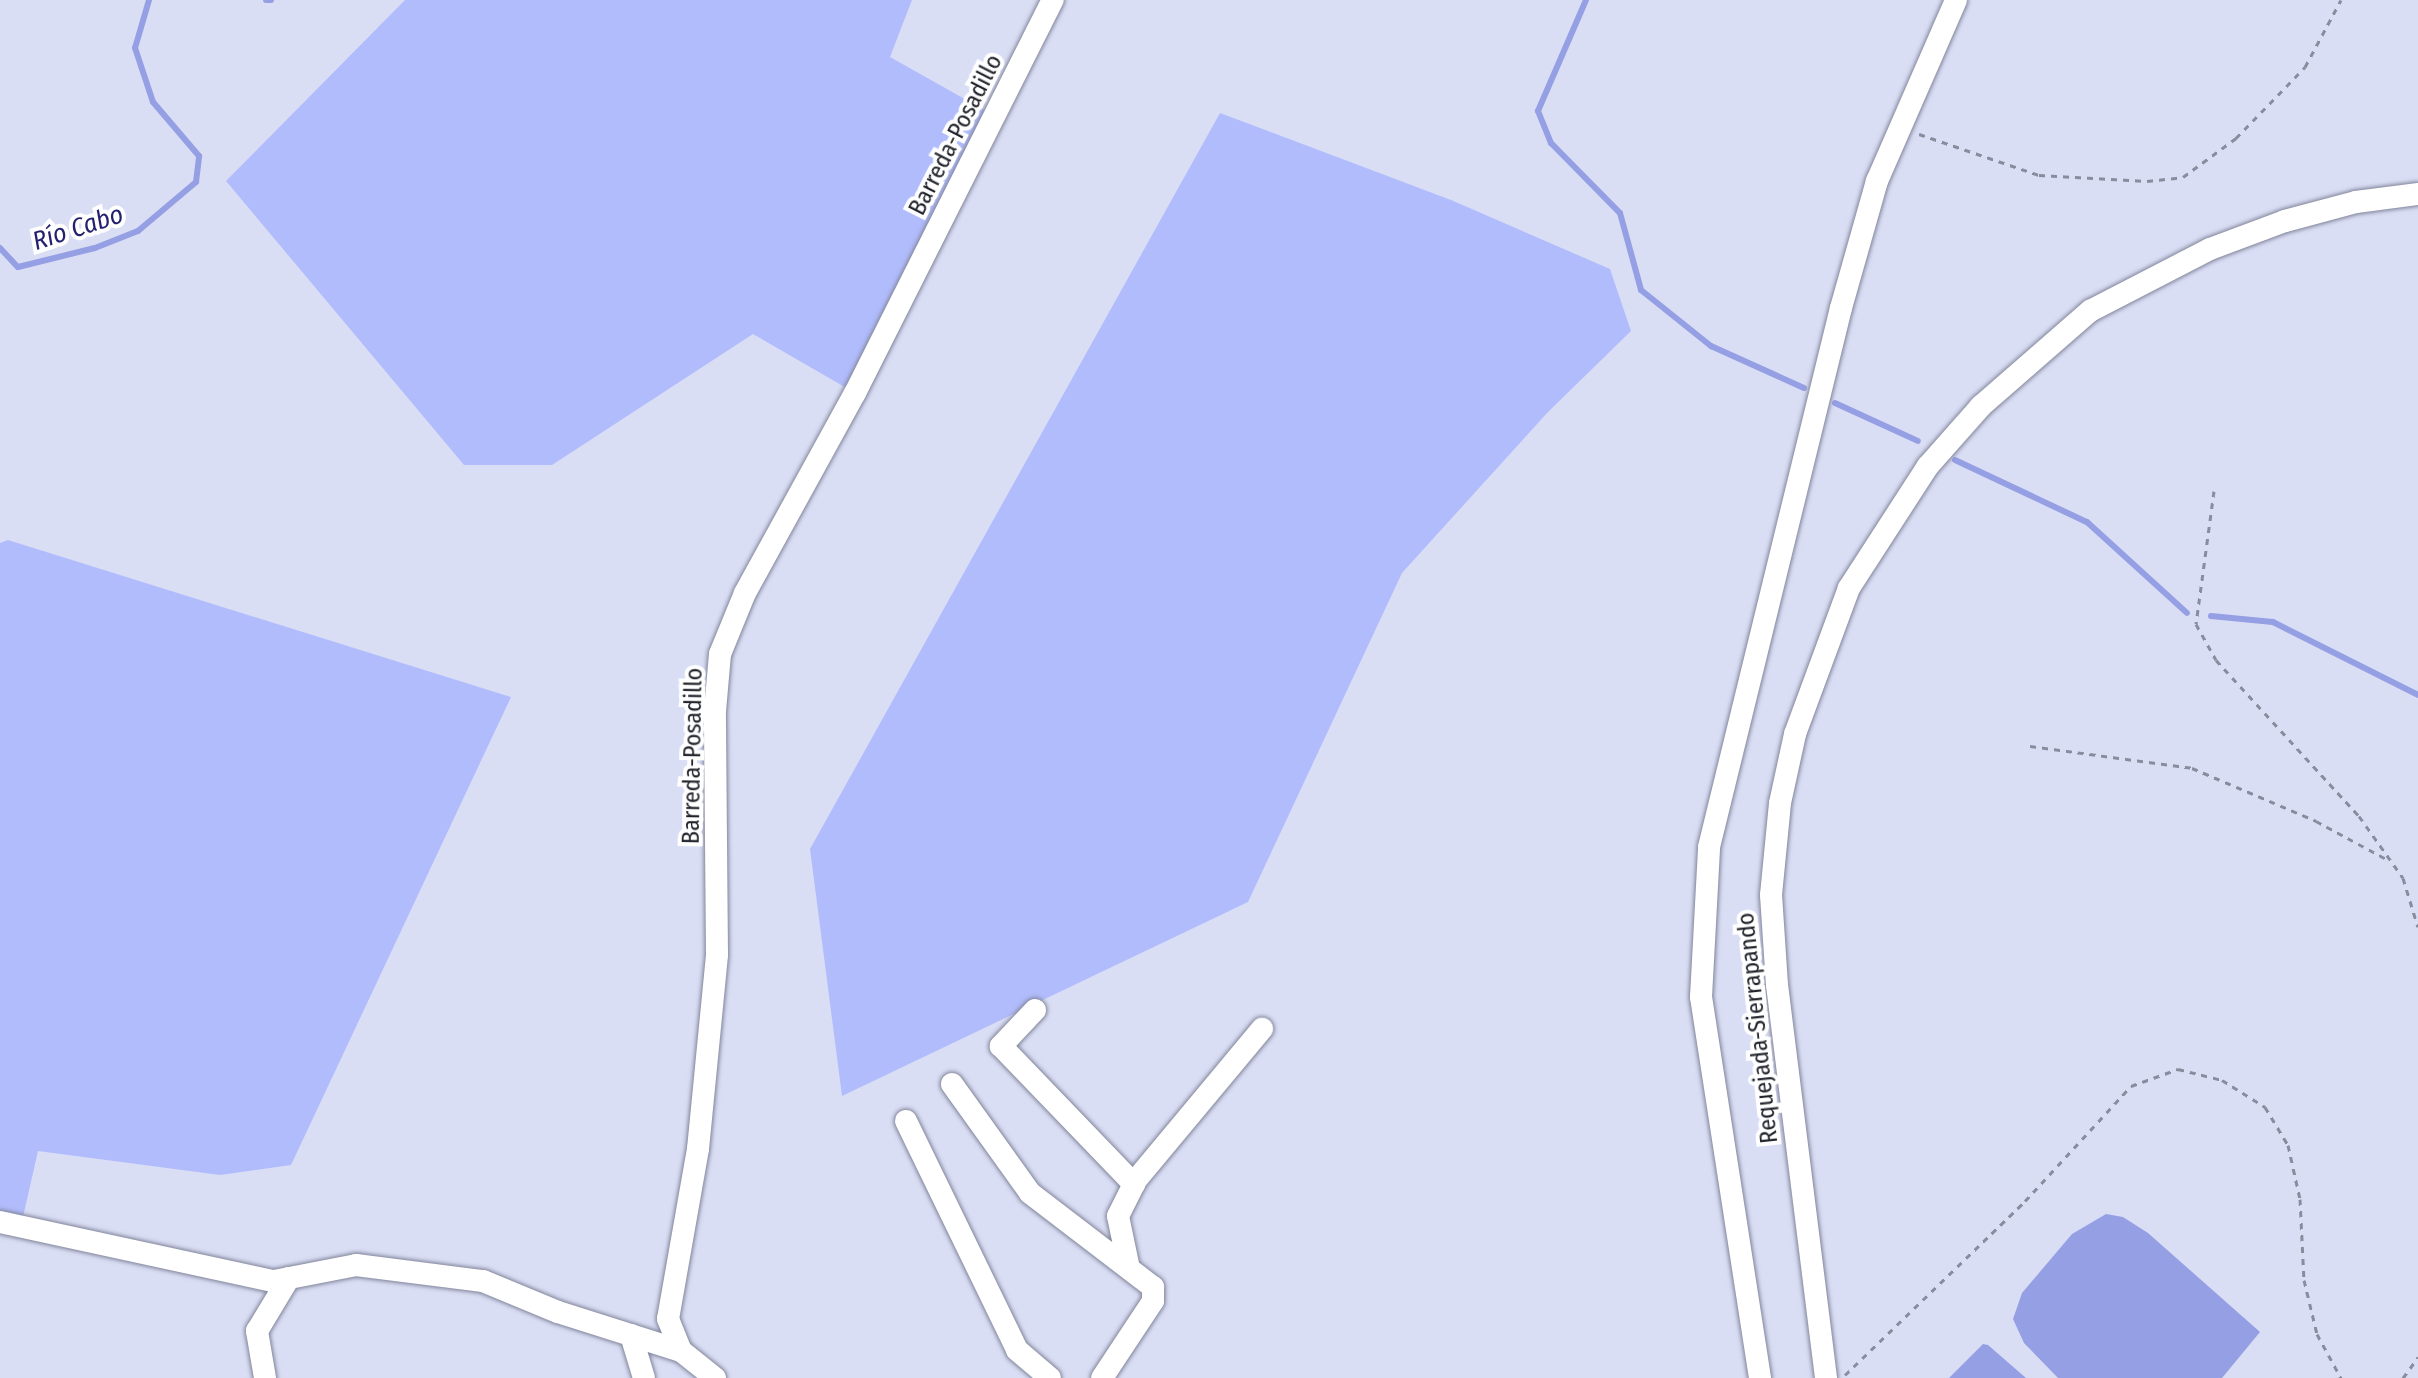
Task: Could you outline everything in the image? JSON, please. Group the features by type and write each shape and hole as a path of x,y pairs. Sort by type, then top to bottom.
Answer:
{"street":[{"name":"Barreda-Posadillo","path":"681,1351 668,1319 698,1149 717,954 715,711 720,654 745,593 855,393 1053,0"},
{"path":"1760,1378 1701,997 1709,847 1841,308 1877,181 1956,0"},
{"name":"Requejada-Sierrapando","path":"1826,1378 1777,985 1771,895 1780,803 1795,734 1849,588 1895,511 1939,454 1981,406 2090,311 2210,249 2285,221 2356,202 2418,194"},
{"path":"1035,1010 1001,1046 1134,1184"},
{"path":"1128,1264 1118,1216 1134,1184 1262,1029"},
{"path":"952,1084 1030,1193 1128,1264 1153,1287 1153,1301 1102,1378"},
{"path":"906,1121 1017,1350 1050,1378"},
{"path":"0,1222 274,1281 356,1265 483,1281 681,1351 715,1378"},
{"path":"265,1378 257,1331 289,1278"},
{"path":"631,1335 644,1378"}],"path":[{"path":"1902,129 2039,175 2147,181 2183,177 2236,138 2305,67 2341,0"},
{"path":"2214,491 2196,624 2216,660 2359,816 2403,878 2418,927"},
{"path":"2030,746 2192,768 2316,821 2392,862"},
{"path":"1842,1378 2025,1201 2131,1086 2178,1069 2222,1080 2265,1107 2288,1145 2300,1199 2304,1280 2317,1334 2341,1378"},
{"path":"2403,1378 2418,1357"}],"shaded area":[{"path":"405,0 912,0 890,57 995,116 855,393 753,334 552,465 464,465 226,181"},
{"path":"1220,113 1451,200 1610,269 1631,331 1547,413 1402,573 1248,902 842,1096 810,849"},
{"path":"8,540 511,697 291,1165 220,1175 38,1151 23,1217 0,1212 0,543"},
{"path":"2106,1214 2123,1217 2148,1233 2260,1332 2222,1378 2058,1378 2024,1343 2013,1319 2022,1293 2072,1234"},
{"path":"1983,1344 1988,1345 2026,1378 1949,1378"}],"waterway":[{"name":"Río Cabo","path":"0,248 18,267 95,248 138,231 196,182 199,156 153,102 135,48 149,0"},
{"name":"Río Cabo","path":"266,0 271,0"},
{"path":"1586,0 1538,111 1551,143 1620,213 1641,290 1711,346 1804,388"},
{"path":"1835,403 1918,441"},
{"path":"1955,460 2087,522 2187,613"},
{"path":"2211,616 2273,622 2418,695"}]}
